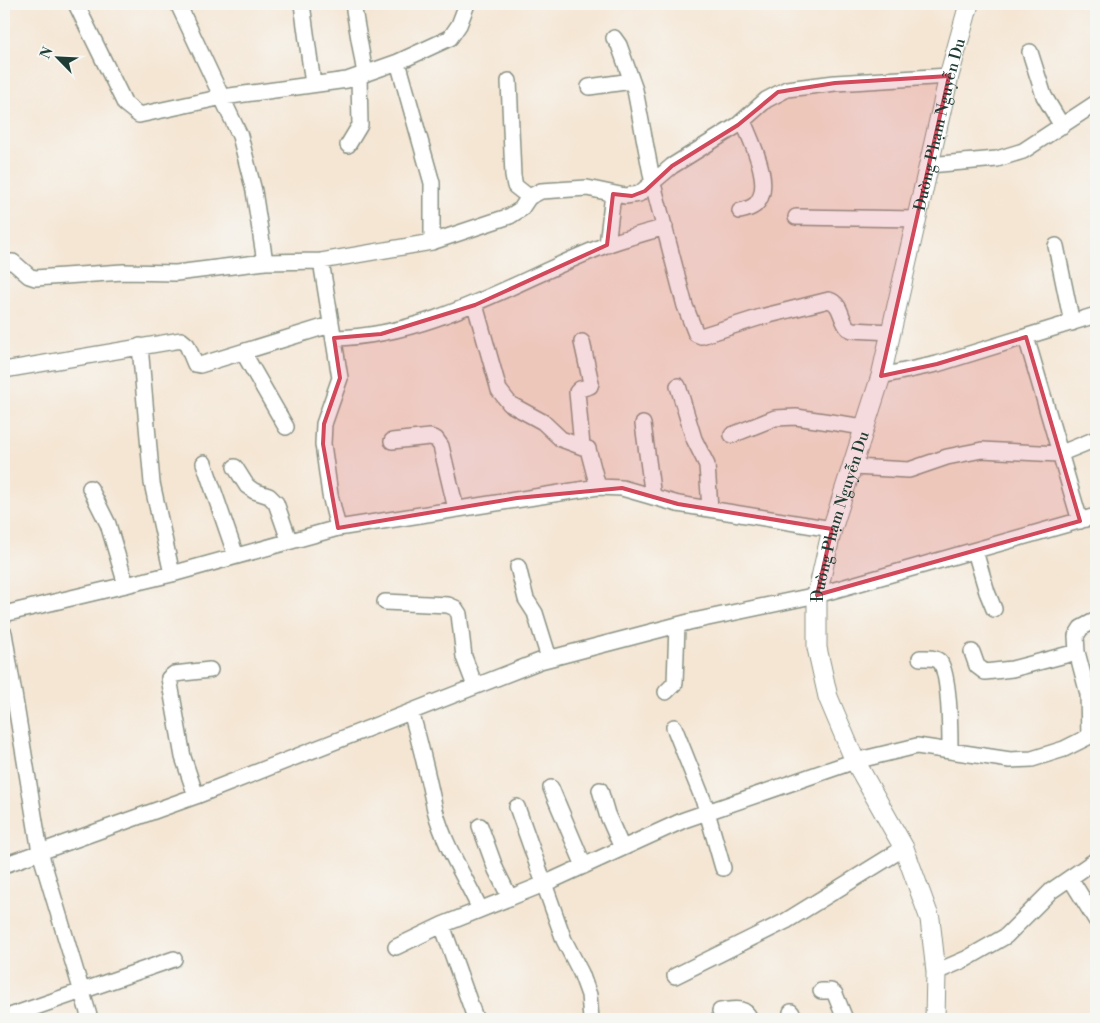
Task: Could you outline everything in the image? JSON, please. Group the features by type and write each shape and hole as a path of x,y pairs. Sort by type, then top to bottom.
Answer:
{"main road":[{"name":"Đường Phạm Nguyễn Du","path":"935,1019 936,972 930,919 904,848 855,760 828,697 817,648 817,595 832,529 881,376 950,76 969,4"}],"street":[{"path":"76,4 125,104 133,112 147,115 223,97 347,80 362,75 398,62 450,38 459,25 466,4"},
{"path":"178,4 240,136 254,191 265,262"},
{"path":"302,4 312,84"},
{"path":"348,145 360,125 362,75 354,4"},
{"path":"614,38 619,45 632,81 643,125 653,184 687,314 694,331 699,336 761,316 829,300 834,302 839,308 848,328 852,330 891,332"},
{"path":"1030,52 1044,96 1062,126"},
{"path":"398,62 432,183 432,242"},
{"path":"4,262 13,262 29,276 35,278 123,272 183,273 265,262 321,261 432,242 510,216 521,210 529,197 541,191 580,188 632,196 645,192 672,166 743,120 766,100 787,89 835,83 950,76"},
{"path":"509,81 513,176 515,186 529,197"},
{"path":"589,87 632,81"},
{"path":"929,165 1012,155 1036,144 1096,103"},
{"path":"740,211 754,206 760,197 763,187 760,167 743,120"},
{"path":"607,245 613,194"},
{"path":"796,217 917,219"},
{"path":"4,370 181,340 187,345 197,365 332,331 381,334 475,304 607,245 665,228"},
{"path":"1056,246 1072,323"},
{"path":"321,261 340,378 324,424 324,444 330,494 338,528"},
{"path":"475,304 499,390 503,398 544,422 561,439 582,446 591,456 598,487"},
{"path":"881,376 937,364 1096,315"},
{"path":"1026,337 1080,521"},
{"path":"582,342 591,383 590,386 577,392 582,446"},
{"path":"140,346 152,483 172,574"},
{"path":"243,352 286,427"},
{"path":"678,386 694,439 707,465 710,509"},
{"path":"732,435 775,418 796,417 864,427"},
{"path":"644,424 654,497"},
{"path":"392,441 430,436 436,439 441,446 456,509"},
{"path":"853,467 909,470 947,457 982,450 1059,454 1096,439"},
{"path":"204,463 236,556"},
{"path":"236,467 247,486 254,491 269,496 276,503 289,540"},
{"path":"4,614 172,574 289,540 338,528 598,487 622,488 710,509 832,529"},
{"path":"90,488 108,524 126,585"},
{"path":"4,865 196,796 549,658 676,625 817,595 1096,516"},
{"path":"975,551 994,609"},
{"path":"518,567 526,599 537,619 549,658"},
{"path":"385,602 448,605 455,608 459,614 464,656 475,686"},
{"path":"396,947 442,925 544,884 622,848 708,812 855,760 917,746 1010,760 1032,759 1064,749 1092,734 1088,694 1077,652 1077,632 1096,620"},
{"path":"666,692 675,683 676,625"},
{"path":"4,633 40,852 90,1019"},
{"path":"972,652 977,666 985,672 1012,669 1077,652"},
{"path":"920,658 937,659 941,662 944,670 950,711 950,750"},
{"path":"196,796 183,757 169,678 174,674 210,670"},
{"path":"411,712 439,820 451,852 480,909"},
{"path":"674,727 708,812 723,868"},
{"path":"551,788 584,866"},
{"path":"600,790 607,814 622,848"},
{"path":"517,807 564,940 586,988 591,1019"},
{"path":"480,826 496,870 510,898"},
{"path":"674,976 786,921 904,848"},
{"path":"936,972 966,959 1006,936 1051,890 1096,860"},
{"path":"1070,878 1096,920"},
{"path":"442,925 474,1015"},
{"path":"4,1018 174,959"},
{"path":"821,991 832,991 835,994 845,1019"},
{"path":"720,1011 742,1009 746,1011 750,1019"}],"highlighted area":[{"path":"949,76 881,376 937,364 1026,337 1080,521 817,595 832,529 678,504 622,488 517,498 338,528 323,444 324,424 340,378 334,338 381,334 475,305 607,245 613,194 632,196 645,191 672,166 738,125 778,92 835,83"}]}
